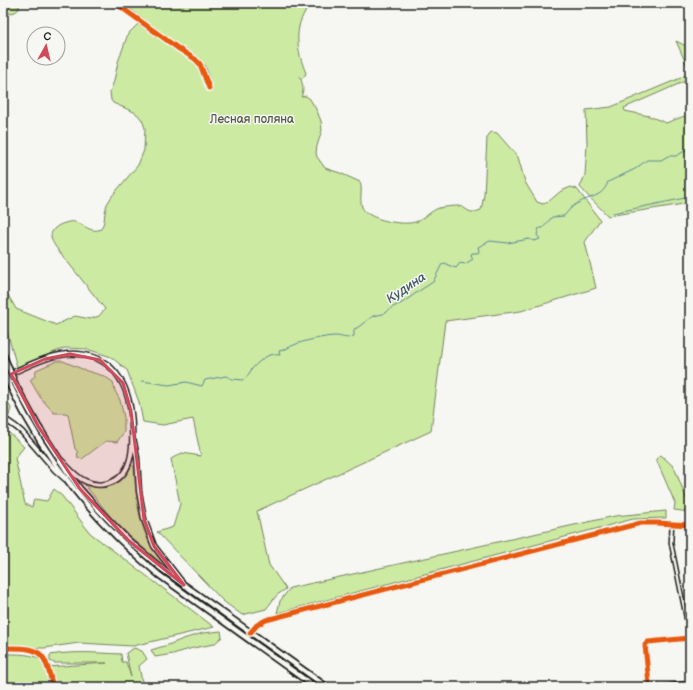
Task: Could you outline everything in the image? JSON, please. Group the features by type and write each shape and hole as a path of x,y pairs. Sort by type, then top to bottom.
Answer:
{"highway":[{"path":"3,354 16,386 38,426 80,489 114,526 150,559 184,585 327,687"},
{"path":"3,370 31,428 46,452 65,479 113,535 182,593 315,687"}],"main road":[{"path":"3,377 45,359 62,355 76,354 94,357 115,372 123,383 130,402 133,436 137,458 139,492 144,519 154,546 184,585"},
{"path":"3,418 22,432 55,470 65,479"},
{"path":"60,460 76,475 86,481 108,484 120,477 127,469 130,461 133,436"}],"street":[{"path":"112,3 125,10 195,59 200,64 209,88"},
{"path":"250,633 257,624 266,620 641,523 690,525"},
{"path":"654,687 648,684 646,643 690,638 671,543 672,524"},
{"path":"3,648 27,649 40,654 44,659 53,687"},
{"path":"657,687 683,684"}],"highlighted area":[{"path":"70,354 100,360 123,383 131,411 144,519 154,546 184,585 129,541 80,489 38,426 11,374 45,359"}],"green space":[{"path":"3,3 19,3 19,9 15,12 3,15"},
{"name":"Лесная поляна","path":"123,3 313,3 306,10 299,27 298,45 306,73 302,78 298,77 301,79 303,86 303,93 301,97 306,96 310,99 321,121 322,130 317,146 317,157 325,168 360,182 362,207 365,212 371,216 396,223 412,223 439,208 458,206 470,212 481,210 484,195 487,138 492,132 497,133 518,157 525,182 537,202 543,204 548,202 561,191 571,187 577,189 600,220 585,242 596,288 521,311 445,321 431,431 257,511 269,565 286,589 277,595 266,609 242,615 223,601 157,532 173,527 180,504 171,459 182,453 201,456 193,419 163,425 143,422 139,402 127,370 111,357 87,349 65,348 17,367 3,317 3,286 16,309 56,325 75,316 90,319 99,316 105,309 55,246 51,235 52,231 56,227 70,222 78,223 94,230 101,229 104,222 107,204 138,165 144,150 145,128 142,120 134,112 113,103 111,100 110,92 118,62 128,34 138,24 197,63 206,88 211,86 205,65 196,57 180,48"},
{"path":"676,41 690,48 690,79 624,108 625,111 649,116 666,123 690,114 690,203 608,216 580,187 585,175 587,144 586,110 611,107 683,77 689,70"},
{"path":"57,361 63,361 104,376 113,382 115,391 120,400 124,417 124,432 117,442 106,441 82,459 77,458 78,452 75,449 68,414 54,413 40,397 30,380 35,376 36,370"},
{"path":"3,395 11,408 9,416 3,412"},
{"path":"3,427 24,447 15,458 25,504 32,507 34,499 47,501 54,489 62,496 90,533 214,627 133,646 79,643 44,648 3,647"},
{"path":"661,455 674,467 687,500 690,501 690,512 674,510 675,503 656,459"},
{"path":"132,465 134,467 141,522 149,543 159,559 167,568 114,521 85,485 100,488 113,486 123,478"},
{"path":"666,511 666,518 633,519 277,613 280,601 290,588 615,516"},
{"path":"221,631 222,637 214,644 155,657 151,650 203,633"},
{"path":"134,648 142,651 147,659 139,666 143,687 53,687 47,667 107,663 54,663 50,661 50,655 76,653 121,654 122,662 126,662 131,677 126,653"},
{"path":"3,654 25,655 40,659 46,668 52,687 3,687"}],"waterway":[{"name":"Кудина","path":"142,381 169,385 186,382 202,386 205,380 226,376 232,379 244,380 253,367 265,357 280,355 279,351 298,343 326,337 335,336 347,338 354,336 354,329 373,316 383,314 433,282 442,264 445,263 456,268 460,263 465,264 473,259 471,255 472,253 478,253 478,247 490,241 508,243 529,239 534,241 540,239 537,235 539,228 543,228 552,217 564,216 576,204 599,194 608,182 635,169 647,160 661,160 668,156 676,156 690,148"},
{"path":"613,213 690,197"}],"cycle path":[{"path":"112,3 118,5 195,59 200,64 209,88"},
{"path":"250,633 257,625 266,620 641,523 690,525"},
{"path":"654,687 651,687 649,684 645,645 648,642 690,638"},
{"path":"3,648 26,649 41,655 47,665 53,687"}]}
